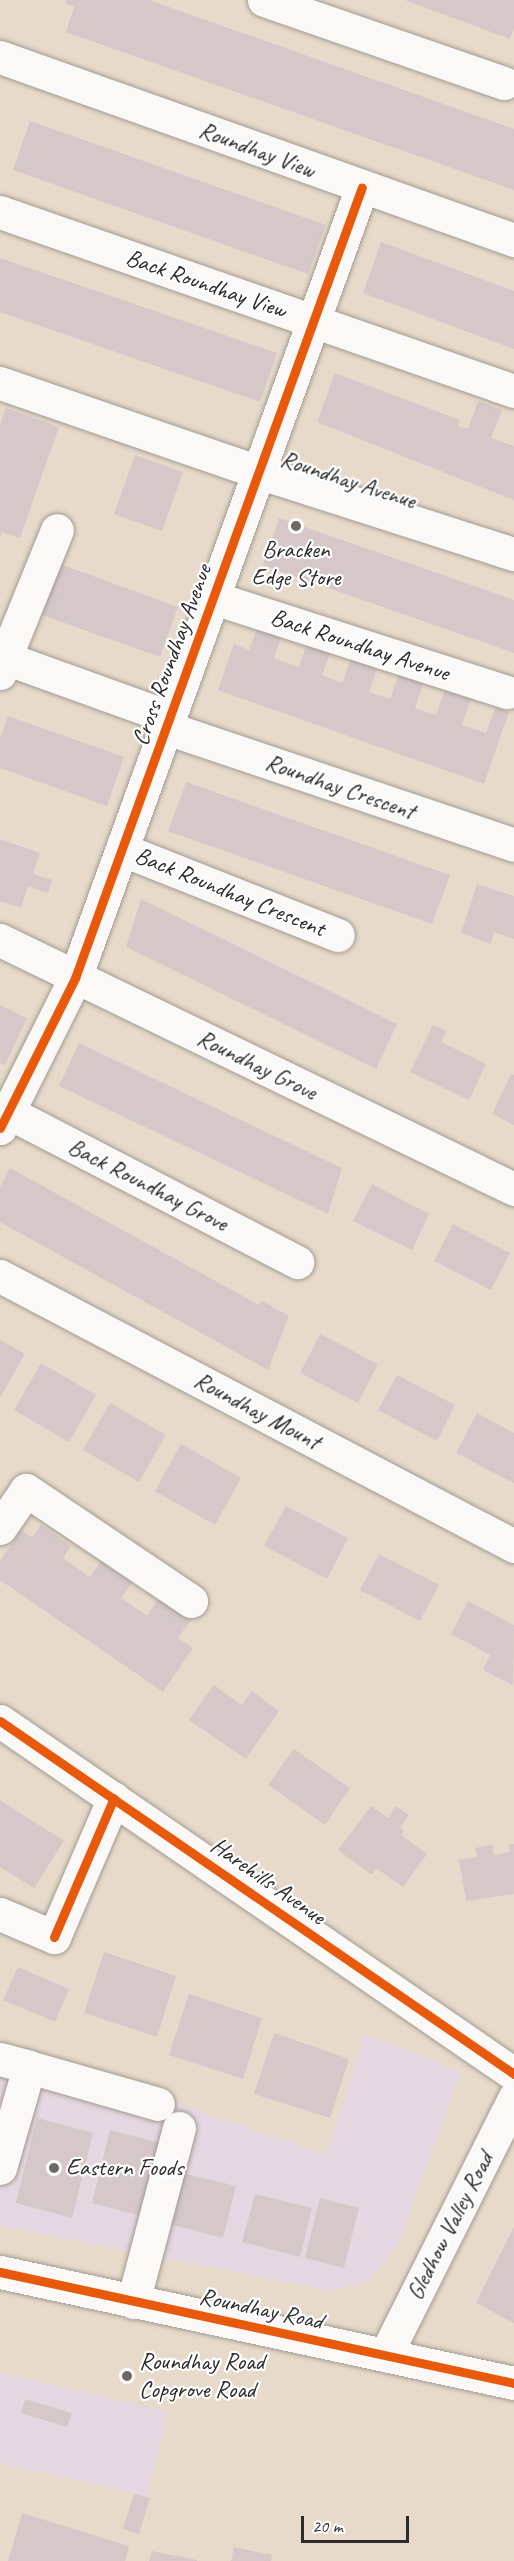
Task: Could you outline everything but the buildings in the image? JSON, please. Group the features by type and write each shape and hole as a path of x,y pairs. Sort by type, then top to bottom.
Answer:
{"street":[{"path":"264,0 504,83"},
{"name":"Roundhay View","path":"0,57 514,240"},
{"name":"Cross Roundhay Avenue","path":"3,1116 75,978 214,598 311,321 362,187"},
{"name":"Back Roundhay View","path":"0,212 514,391"},
{"name":"Roundhay Avenue","path":"0,383 258,472 514,554"},
{"path":"3,666 57,530"},
{"name":"Back Roundhay Avenue","path":"214,598 507,692"},
{"name":"Roundhay Crescent","path":"3,666 514,845"},
{"name":"Back Roundhay Crescent","path":"123,850 338,935"},
{"name":"Roundhay Grove","path":"0,940 514,1189"},
{"name":"Back Roundhay Grove","path":"3,1116 297,1262"},
{"name":"Roundhay Mount","path":"0,1276 514,1546"},
{"path":"0,1528 26,1490 191,1601"},
{"name":"Harehills Avenue","path":"0,1721 514,2074"},
{"path":"0,1914 54,1937 114,1798"},
{"path":"0,2168 14,2063 168,2116 133,2302"},
{"name":"Gledhow Valley Road","path":"386,2354 514,2097"},
{"name":"Roundhay Road","path":"0,2272 514,2383"}],"shaded area":[{"path":"365,2034 461,2072 398,2244 370,2281 332,2291 0,2226 0,2044 326,2154"},
{"path":"0,2373 168,2411 147,2496 0,2463"}],"cycle path":[{"path":"0,1128 75,978 362,187"},
{"path":"0,1721 514,2074"},
{"path":"54,1937 114,1798"},
{"path":"0,2272 514,2383"}],"place":[{"name":"Bracken Edge Store","path":"296,526"},
{"name":"Eastern Foods","path":"54,2168"},
{"name":"Roundhay Road Copgrove Road","path":"127,2376"}]}
